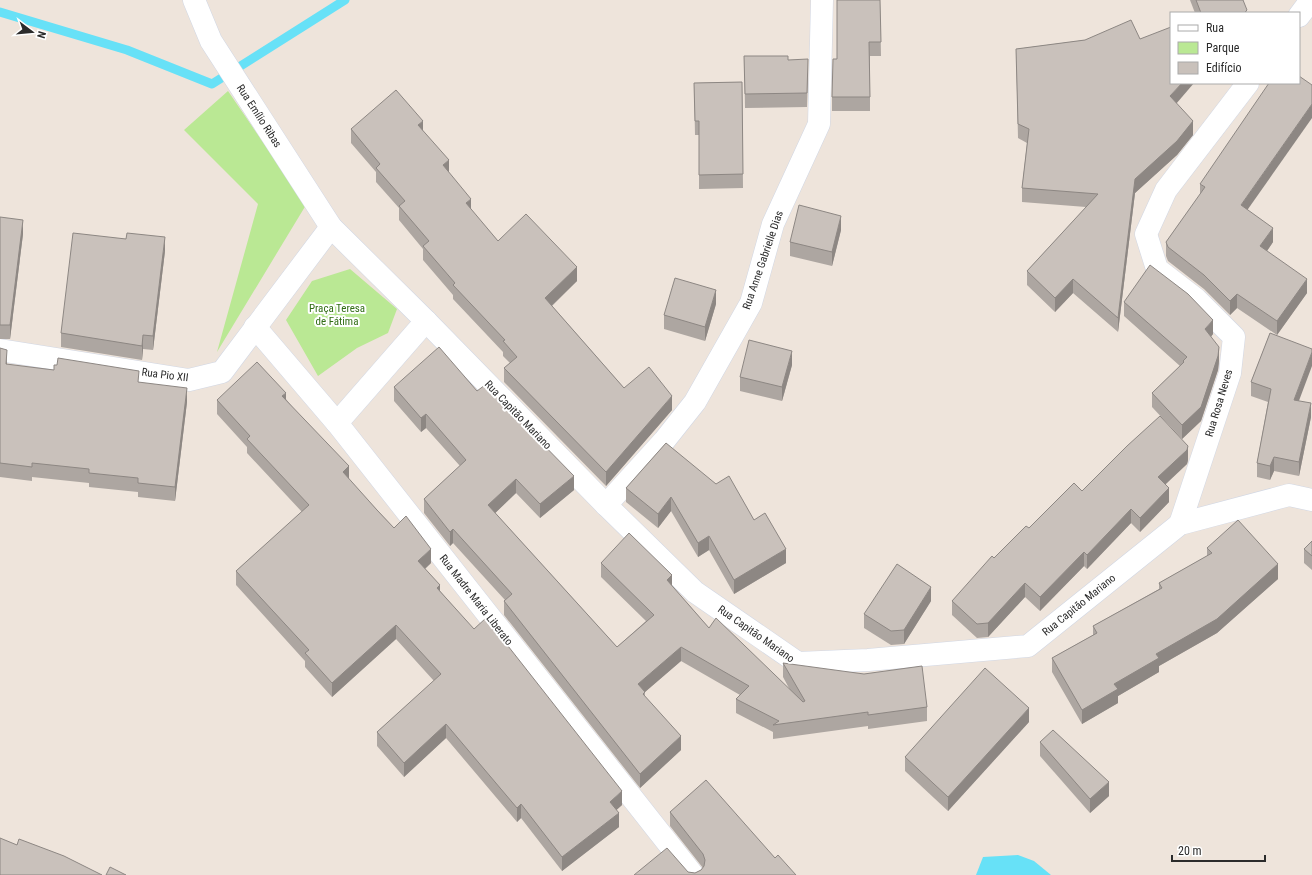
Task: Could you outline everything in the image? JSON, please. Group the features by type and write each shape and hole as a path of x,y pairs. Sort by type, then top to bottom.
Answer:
{"street":[{"name":"Rua Emílio Ribas","path":"194,0 211,41 331,227"},
{"name":"Rua Anne Gabrielle Dias","path":"606,505 664,441 695,402 751,302 773,224 819,124 822,0"},
{"path":"1300,15 1311,0"},
{"name":"Rua Rosa Neves","path":"1180,524 1230,374 1234,337 1196,299 1156,270 1146,234 1166,190 1247,84"},
{"name":"Rua Capitão Mariano","path":"331,227 426,321 606,505 695,592 798,663 868,660 1028,646 1180,524 1288,495 1312,500"},
{"name":"Rua Pio XII","path":"0,350 189,380 222,372 331,227"},
{"path":"337,423 426,321"},
{"name":"Rua Madre Maria Liberato","path":"255,328 337,423 693,875"}],"green space":[{"path":"228,91 306,205 217,352 258,204 184,130"},
{"name":"Praça Teresa de Fátima","path":"350,269 397,309 388,333 357,348 318,376 286,320 312,281"}],"water":[{"path":"1018,855 1034,861 1051,875 976,875 983,857"}],"building":[{"path":"837,0 880,0 881,42 869,42 870,97 832,97 833,59 837,59"},
{"path":"1196,0 1243,0 1247,10 1245,12 1201,12"},
{"path":"1131,20 1140,39 1170,27 1170,84 1181,84 1170,96 1193,121 1177,141 1135,179 1118,318 1073,279 1055,298 1027,271 1098,194 1022,188 1029,129 1018,124 1016,49 1085,40"},
{"path":"744,56 788,56 788,60 808,59 807,93 745,94"},
{"path":"1300,77 1312,85 1312,104 1241,205 1273,228 1260,246 1307,279 1277,321 1237,294 1230,301 1204,275 1168,247 1166,242 1205,187 1200,184 1268,84 1300,84"},
{"path":"742,82 743,174 699,175 699,121 695,121 694,83"},
{"path":"396,90 423,121 418,125 449,160 443,165 471,199 466,203 498,241 526,214 577,267 545,298 624,388 649,367 672,396 606,472 504,368 517,357 503,341 505,340 453,285 455,283 423,246 429,241 399,206 405,201 376,168 380,164 351,129"},
{"path":"799,205 841,216 832,252 790,242"},
{"path":"0,217 23,220 10,325 0,325"},
{"path":"73,233 126,239 127,233 165,237 153,336 143,335 142,346 61,333"},
{"path":"1150,265 1188,294 1213,320 1205,329 1219,347 1218,356 1201,407 1182,425 1152,393 1184,362 1183,361 1187,357 1124,302"},
{"path":"675,278 716,290 705,327 664,315"},
{"path":"1270,333 1312,349 1312,352 1294,400 1311,403 1299,462 1274,457 1270,466 1257,463 1271,389 1251,382"},
{"path":"749,340 792,351 782,387 740,377"},
{"path":"439,347 477,391 485,385 574,476 540,504 516,479 488,505 617,647 654,615 601,563 629,533 672,575 667,580 709,628 716,618 803,702 805,701 783,663 864,674 922,666 927,707 868,715 868,712 773,725 779,721 736,699 749,686 681,647 638,684 645,692 643,694 681,736 640,774 504,601 512,594 453,529 450,532 424,499 466,460 426,414 421,418 394,387"},
{"path":"0,348 7,350 6,364 54,370 54,365 57,365 58,358 139,371 138,382 187,388 175,487 138,483 138,478 89,473 89,469 32,463 32,467 0,463"},
{"path":"257,362 286,393 282,396 349,466 343,472 394,528 406,516 431,549 418,561 440,585 437,588 474,629 486,618 622,791 610,802 619,813 562,857 521,804 517,808 446,724 404,763 377,732 441,674 396,625 332,683 305,653 309,650 236,571 309,505 247,439 250,436 217,400"},
{"path":"1160,416 1188,446 1187,450 1158,477 1169,488 1140,518 1131,509 1087,555 1084,552 1040,597 1025,583 988,623 977,624 952,601 992,556 994,558 1026,526 1029,528 1074,483 1082,491 1127,446"},
{"path":"666,443 716,484 729,476 754,520 765,513 786,549 734,580 709,536 698,543 671,497 658,514 626,488"},
{"path":"1238,520 1278,564 1217,619 1156,654 1159,658 1114,684 1118,689 1082,710 1052,658 1097,633 1093,626 1162,588 1159,583 1212,553 1207,548"},
{"path":"1312,541 1312,556 1304,549"},
{"path":"897,564 931,587 904,630 891,631 864,614"},
{"path":"985,668 1029,708 948,797 905,757"},
{"path":"1053,730 1109,782 1090,799 1040,742"},
{"path":"706,780 775,858 778,855 796,875 634,875 667,848 688,872 695,873 701,870 704,866 705,860 703,854 670,812"},
{"path":"0,838 17,845 19,839 64,856 102,875 0,875"},
{"path":"110,867 126,875 106,875"}],"waterway":[{"path":"0,12 127,50 212,84 345,0"}]}
